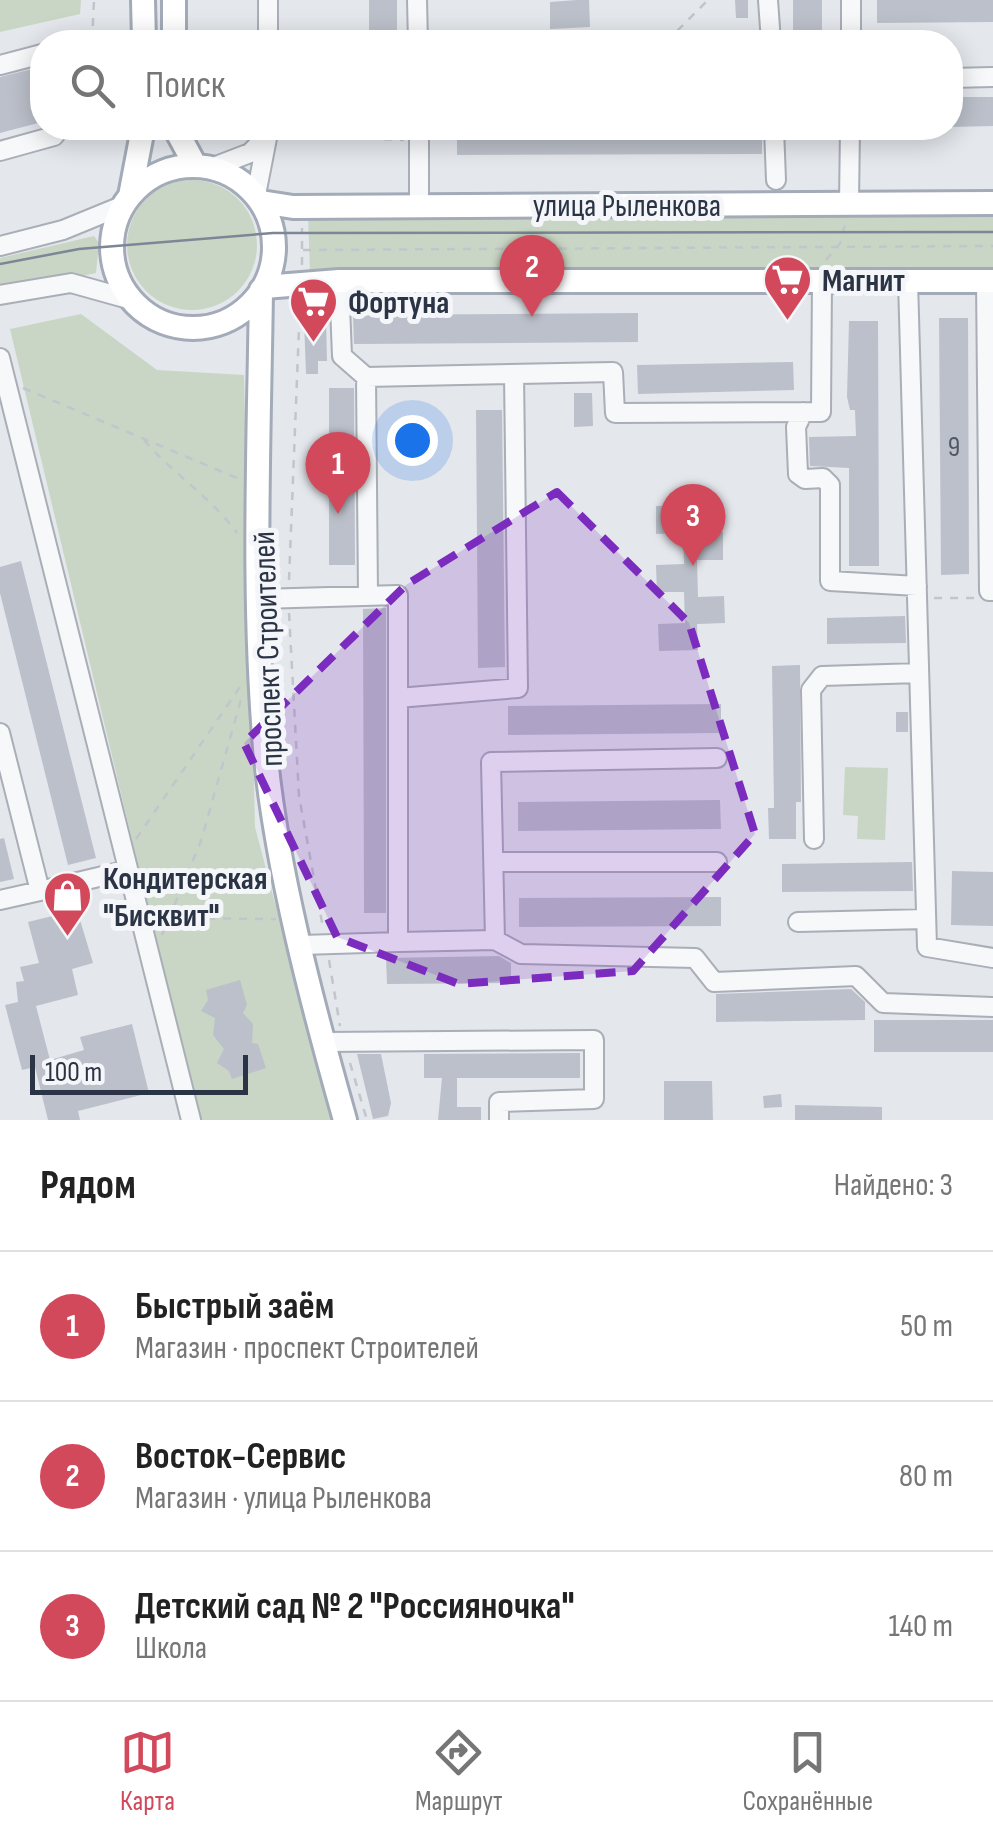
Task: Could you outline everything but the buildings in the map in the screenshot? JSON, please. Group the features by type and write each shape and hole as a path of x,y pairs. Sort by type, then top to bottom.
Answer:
{"main road":[{"path":"143,0 144,30"},
{"path":"174,0 174,30"},
{"path":"140,140 127,201 115,224 112,254 118,279 132,300 170,324 214,325 234,332 260,368"},
{"path":"184,140 203,166"},
{"path":"127,201 159,174 203,166 228,173 259,199 274,240 262,289 233,317 214,325"},
{"name":"улица Рыленкова","path":"259,199 303,206 993,202"},
{"path":"262,289 338,281 989,281"},
{"name":"проспект Строителей","path":"262,289 260,599 265,750 314,944 345,1120"}],"street":[{"path":"268,0 268,30"},
{"path":"417,0 418,30"},
{"path":"768,0 769,30"},
{"path":"851,0 851,30"},
{"path":"0,65 30,57"},
{"path":"963,78 993,77"},
{"path":"0,152 40,140"},
{"path":"203,166 250,152 264,140"},
{"path":"259,199 271,140"},
{"path":"419,140 420,206"},
{"path":"774,140 776,180"},
{"path":"849,203 850,140"},
{"path":"0,246 62,230 127,201"},
{"path":"338,281 342,356 366,377 613,372 615,413 821,412 816,282"},
{"path":"908,281 927,947 993,958"},
{"path":"989,281 989,591 993,595"},
{"path":"0,295 71,283 132,300"},
{"path":"0,358 191,1120"},
{"path":"398,698 518,688 514,374"},
{"path":"366,377 368,595"},
{"path":"803,412 796,427 798,474 805,479 824,478 830,485 830,581 917,592"},
{"path":"260,599 398,595 398,942"},
{"path":"814,840 811,690 816,681 822,676 919,673"},
{"path":"0,733 4,762 40,891"},
{"path":"495,940 491,762 716,758"},
{"path":"0,900 126,862"},
{"path":"494,862 717,862"},
{"path":"798,922 926,918"},
{"path":"314,944 495,940 522,954 695,958 714,982 856,976 883,1003 993,1008"},
{"path":"334,1041 594,1040 594,1099 499,1102 498,1120"}],"path":[{"path":"93,30 94,0"},
{"path":"678,30 708,0"},
{"path":"816,282 838,246 849,203"},
{"path":"303,206 288,597 299,796 314,944 334,1041 367,1120"},
{"path":"302,250 993,246"},
{"path":"6,381 261,485"},
{"path":"143,439 165,464 220,509 238,534"},
{"path":"917,592 993,595"},
{"path":"126,862 248,675 201,840 151,958"},
{"path":"141,920 284,920"}],"highlighted area":[{"path":"557,492 689,623 755,834 633,971 459,984 337,937 244,743 406,585"}],"green space":[{"path":"0,0 81,0 80,14 0,32"},
{"path":"192,180 217,185 238,199 252,220 257,245 252,270 238,291 217,305 192,310 167,305 146,291 132,270 127,245 132,220 146,199 167,185"},
{"path":"993,213 993,270 310,275 308,215"},
{"path":"94,236 99,243 96,273 0,293 0,258"},
{"path":"81,314 157,370 244,375 255,827 332,1120 199,1120 10,329"},
{"path":"845,767 888,768 885,840 857,839 858,816 843,815"}],"tram line":[{"path":"0,264 79,249 273,233 993,232"}],"place":[{"name":"Восток-Сервис","path":"532,317"},
{"name":"Магнит","path":"787,322"},
{"name":"Фортуна","path":"313,344"},
{"name":"Быстрый заём","path":"338,514"},
{"name":"Детский сад № 2 \"Россияночка\"","path":"693,566"},
{"name":"Кондитерская \"Бисквит\"","path":"68,938"}]}
